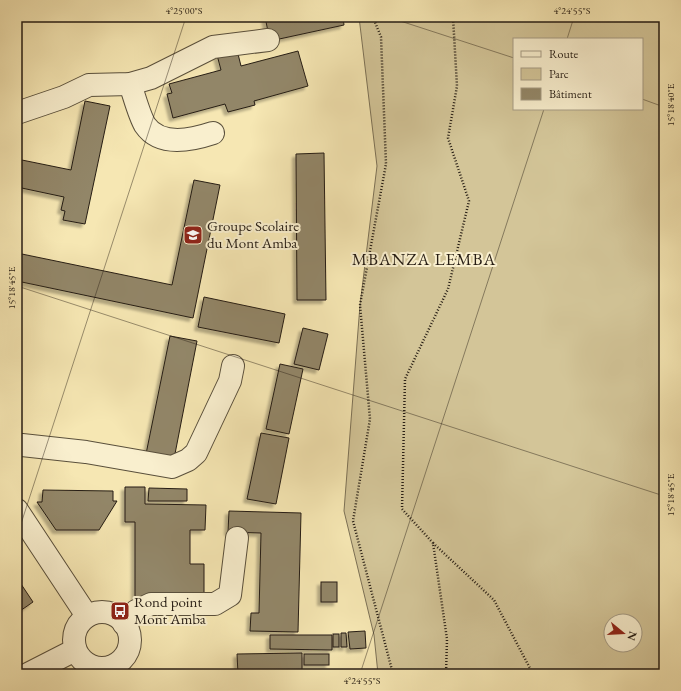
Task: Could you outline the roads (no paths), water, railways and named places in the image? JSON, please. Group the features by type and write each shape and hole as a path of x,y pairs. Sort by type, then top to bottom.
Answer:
{"street":[{"path":"17,114 64,97 89,85 130,84 151,78 213,47 268,40"},
{"path":"130,84 145,124 159,137 179,140 197,138 213,133"},
{"path":"17,446 22,445 86,452 172,467 188,460 196,453 230,381 233,366"},
{"path":"17,510 87,616"},
{"path":"124,624 136,611 151,604 216,604 230,595 237,538"},
{"path":"98,612 110,613 121,619 124,624 128,630 130,642 121,668 93,667 82,661 75,650 73,637 78,625 87,616 98,612"},
{"path":"28,674 75,650"}],"place":[{"name":"Groupe Scolaire du Mont Amba","path":"193,235"},
{"name":"Rond point Mont Amba","path":"120,611"}],"district":[{"name":"MBANZA LEMBA","path":"424,259"}]}
